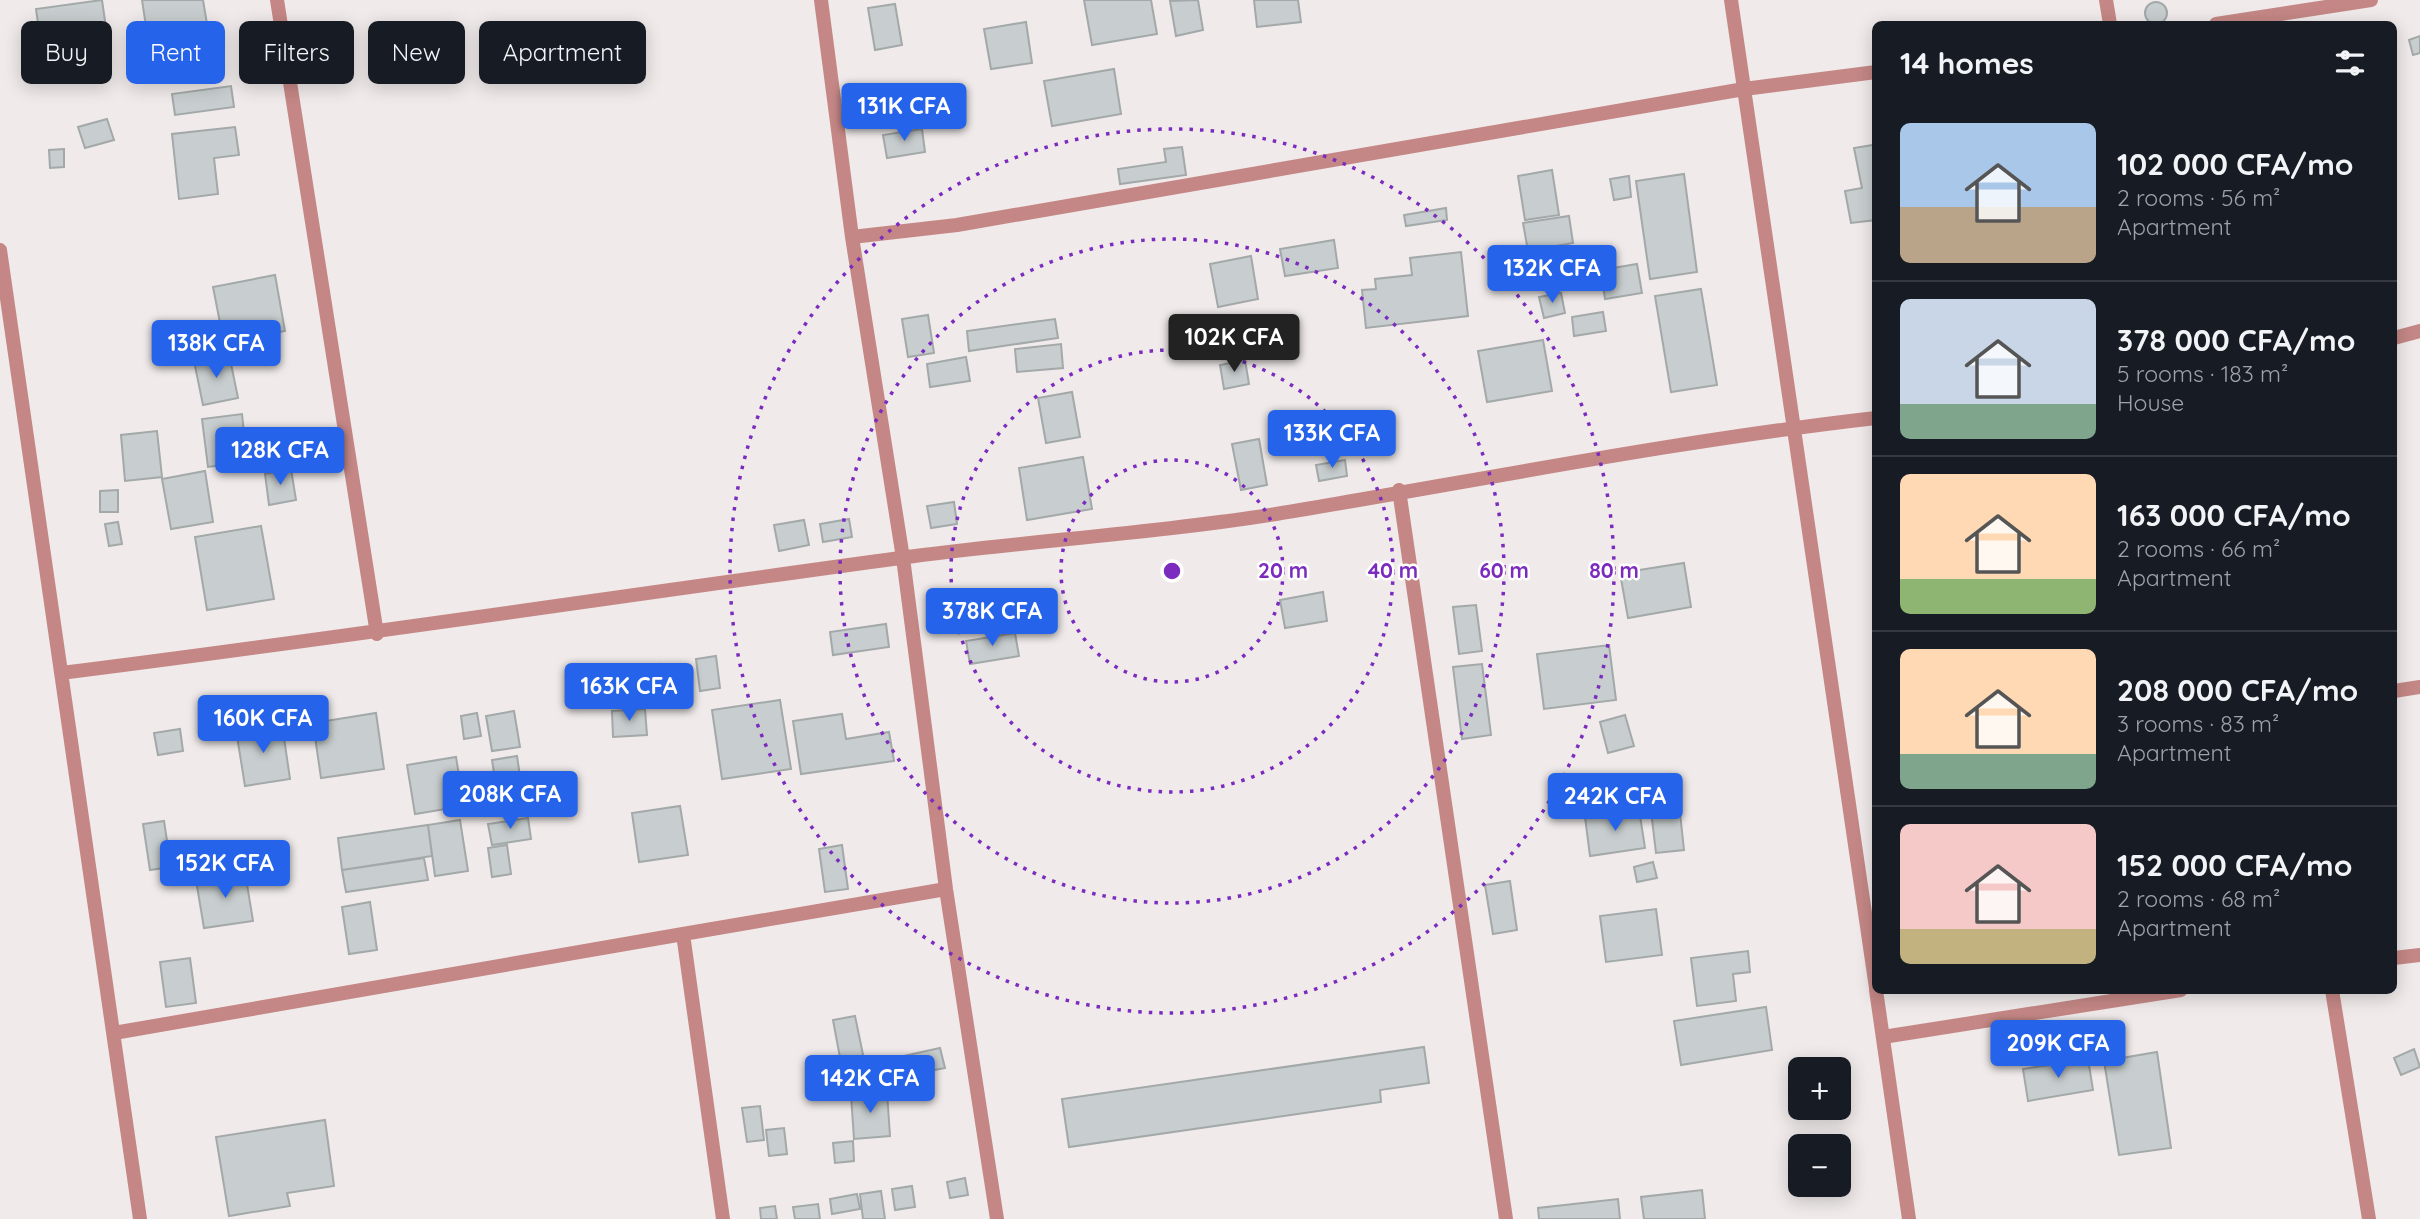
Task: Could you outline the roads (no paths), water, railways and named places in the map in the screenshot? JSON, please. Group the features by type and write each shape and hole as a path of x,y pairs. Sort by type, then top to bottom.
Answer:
{"street":[{"path":"277,0 377,634"},
{"path":"821,0 852,237 903,558 946,889 997,1219"},
{"path":"1731,0 1872,962"},
{"path":"2106,0 2110,21"},
{"path":"2235,21 2371,0"},
{"path":"852,237 957,225 1744,89 1872,73"},
{"path":"0,250 140,1219"},
{"path":"2397,337 2420,331"},
{"path":"61,673 377,634 903,558 1273,514 1399,490 1794,428 1872,418"},
{"path":"1399,490 1506,1219"},
{"path":"2397,691 2420,687"},
{"path":"114,1034 946,889"},
{"path":"683,934 723,1219"},
{"path":"2397,958 2420,955"},
{"path":"1877,994 1909,1219"},
{"path":"1883,1037 2156,994"},
{"path":"2333,994 2369,1219"}]}
